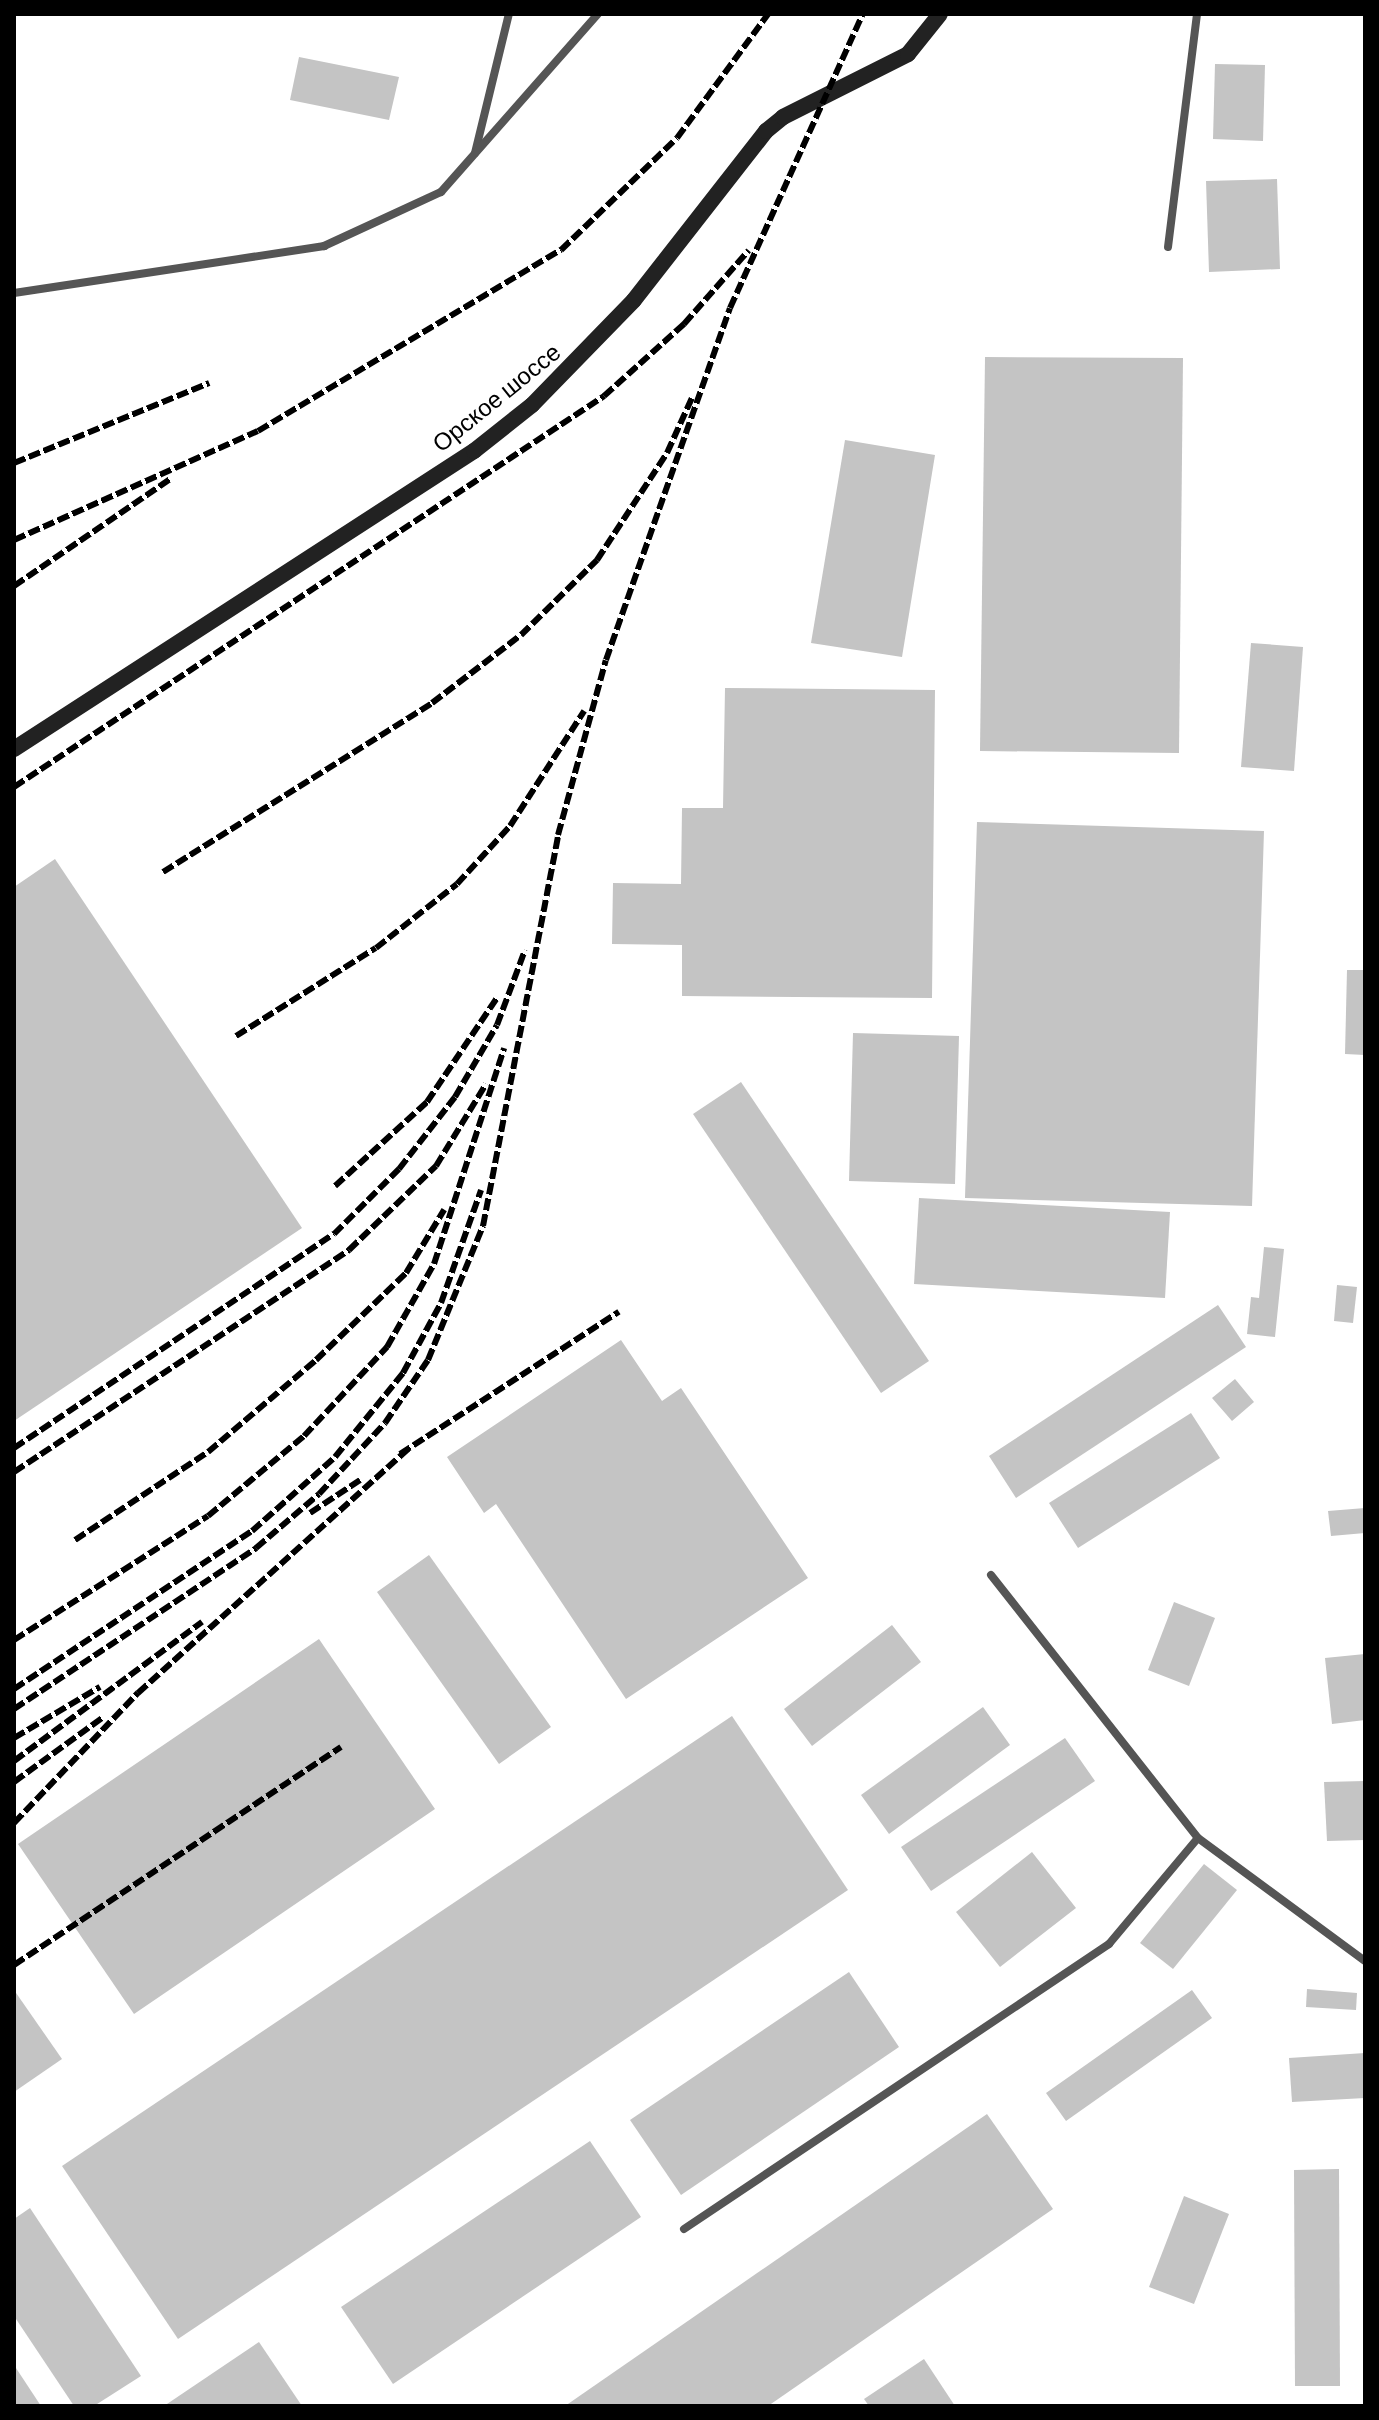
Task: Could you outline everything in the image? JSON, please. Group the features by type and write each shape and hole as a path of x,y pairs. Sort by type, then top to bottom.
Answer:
{"street":[{"name":"Орское шоссе","path":"14,749 474,451 532,405 625,311 766,131 783,117 908,54 940,14"}],"lane":[{"path":"474,156 509,14"},
{"path":"14,293 324,246 441,192 598,14"},
{"path":"1168,247 1197,14"},
{"path":"991,1575 1198,1838 1365,1961"},
{"path":"684,2229 1109,1944 1198,1838"}],"building":[{"path":"299,57 399,77 389,120 290,100"},
{"path":"1215,64 1265,65 1263,141 1213,139"},
{"path":"1277,179 1280,269 1209,272 1206,181"},
{"path":"985,357 1183,358 1179,753 980,751"},
{"path":"845,440 935,455 902,657 811,643"},
{"path":"1251,643 1303,647 1294,771 1241,767"},
{"path":"725,688 935,690 932,998 682,996 682,945 612,944 613,883 681,884 682,808 723,808"},
{"path":"977,822 1264,831 1252,1206 965,1198"},
{"path":"55,859 302,1228 14,1421 14,887"},
{"path":"1347,970 1365,970 1365,1055 1345,1054"},
{"path":"853,1033 959,1036 955,1184 849,1181"},
{"path":"741,1082 929,1361 881,1393 693,1114"},
{"path":"919,1198 1170,1212 1165,1298 914,1284"},
{"path":"1264,1247 1284,1249 1275,1337 1247,1334 1251,1297 1259,1298"},
{"path":"1337,1285 1357,1287 1353,1323 1334,1321"},
{"path":"1218,1305 1246,1347 1016,1498 989,1456"},
{"path":"621,1340 662,1401 681,1388 808,1578 626,1699 496,1504 484,1513 447,1457"},
{"path":"1235,1379 1254,1402 1232,1421 1212,1398"},
{"path":"1191,1413 1220,1458 1078,1548 1049,1503"},
{"path":"1365,1508 1365,1533 1331,1536 1328,1511"},
{"path":"429,1555 551,1727 499,1764 377,1592"},
{"path":"1174,1602 1215,1618 1189,1686 1148,1670"},
{"path":"892,1625 921,1662 812,1746 784,1709"},
{"path":"319,1639 435,1809 134,2014 18,1844"},
{"path":"1365,1654 1365,1720 1332,1724 1325,1658"},
{"path":"983,1707 1010,1745 889,1834 861,1795"},
{"path":"732,1716 848,1890 178,2339 62,2166"},
{"path":"1065,1738 1095,1781 931,1891 901,1847"},
{"path":"1365,1781 1365,1840 1327,1841 1324,1782"},
{"path":"1032,1852 1076,1908 1000,1967 956,1912"},
{"path":"1204,1864 1237,1890 1173,1969 1140,1943"},
{"path":"849,1972 899,2047 681,2195 630,2120"},
{"path":"1307,1989 1357,1993 1356,2010 1306,2007"},
{"path":"14,1990 62,2059 14,2092"},
{"path":"1192,1990 1212,2018 1066,2121 1046,2093"},
{"path":"1365,2053 1365,2098 1292,2102 1289,2058"},
{"path":"987,2114 1053,2209 768,2406 565,2406"},
{"path":"590,2141 641,2217 393,2384 341,2307"},
{"path":"1339,2169 1340,2386 1295,2386 1294,2170"},
{"path":"1184,2196 1229,2214 1194,2304 1149,2287"},
{"path":"30,2208 141,2376 94,2406 74,2406 14,2316 14,2219"},
{"path":"259,2342 302,2406 164,2406"},
{"path":"924,2359 955,2406 869,2406 864,2399"},
{"path":"14,2365 41,2406 14,2406"}],"railway":[{"path":"14,540 258,431 561,250 677,138 768,14"},
{"path":"14,1709 256,1548 319,1494 385,1423 428,1360 483,1226 558,835 606,660 730,308 863,14"},
{"path":"14,787 604,396 684,324 749,250"},
{"path":"14,463 209,383"},
{"path":"163,872 432,703 521,635 597,560 667,453 692,398"},
{"path":"14,586 172,478"},
{"path":"236,1036 376,948 457,884 510,826 584,711"},
{"path":"14,1448 334,1234 399,1169 455,1097 497,1025 525,950"},
{"path":"335,1186 427,1102 497,998"},
{"path":"14,1640 208,1516 304,1436 387,1347 434,1264 504,1048"},
{"path":"14,1472 349,1250 436,1166 486,1084"},
{"path":"14,1689 252,1531 335,1457 403,1373 441,1303 481,1190"},
{"path":"75,1540 208,1452 316,1360 406,1273 444,1210"},
{"path":"400,1454 619,1312"},
{"path":"14,1823 138,1693 408,1449"},
{"path":"310,1513 360,1480"},
{"path":"14,1761 202,1622"},
{"path":"14,1738 100,1687"},
{"path":"14,1782 102,1718"},
{"path":"14,1965 341,1747"}]}
